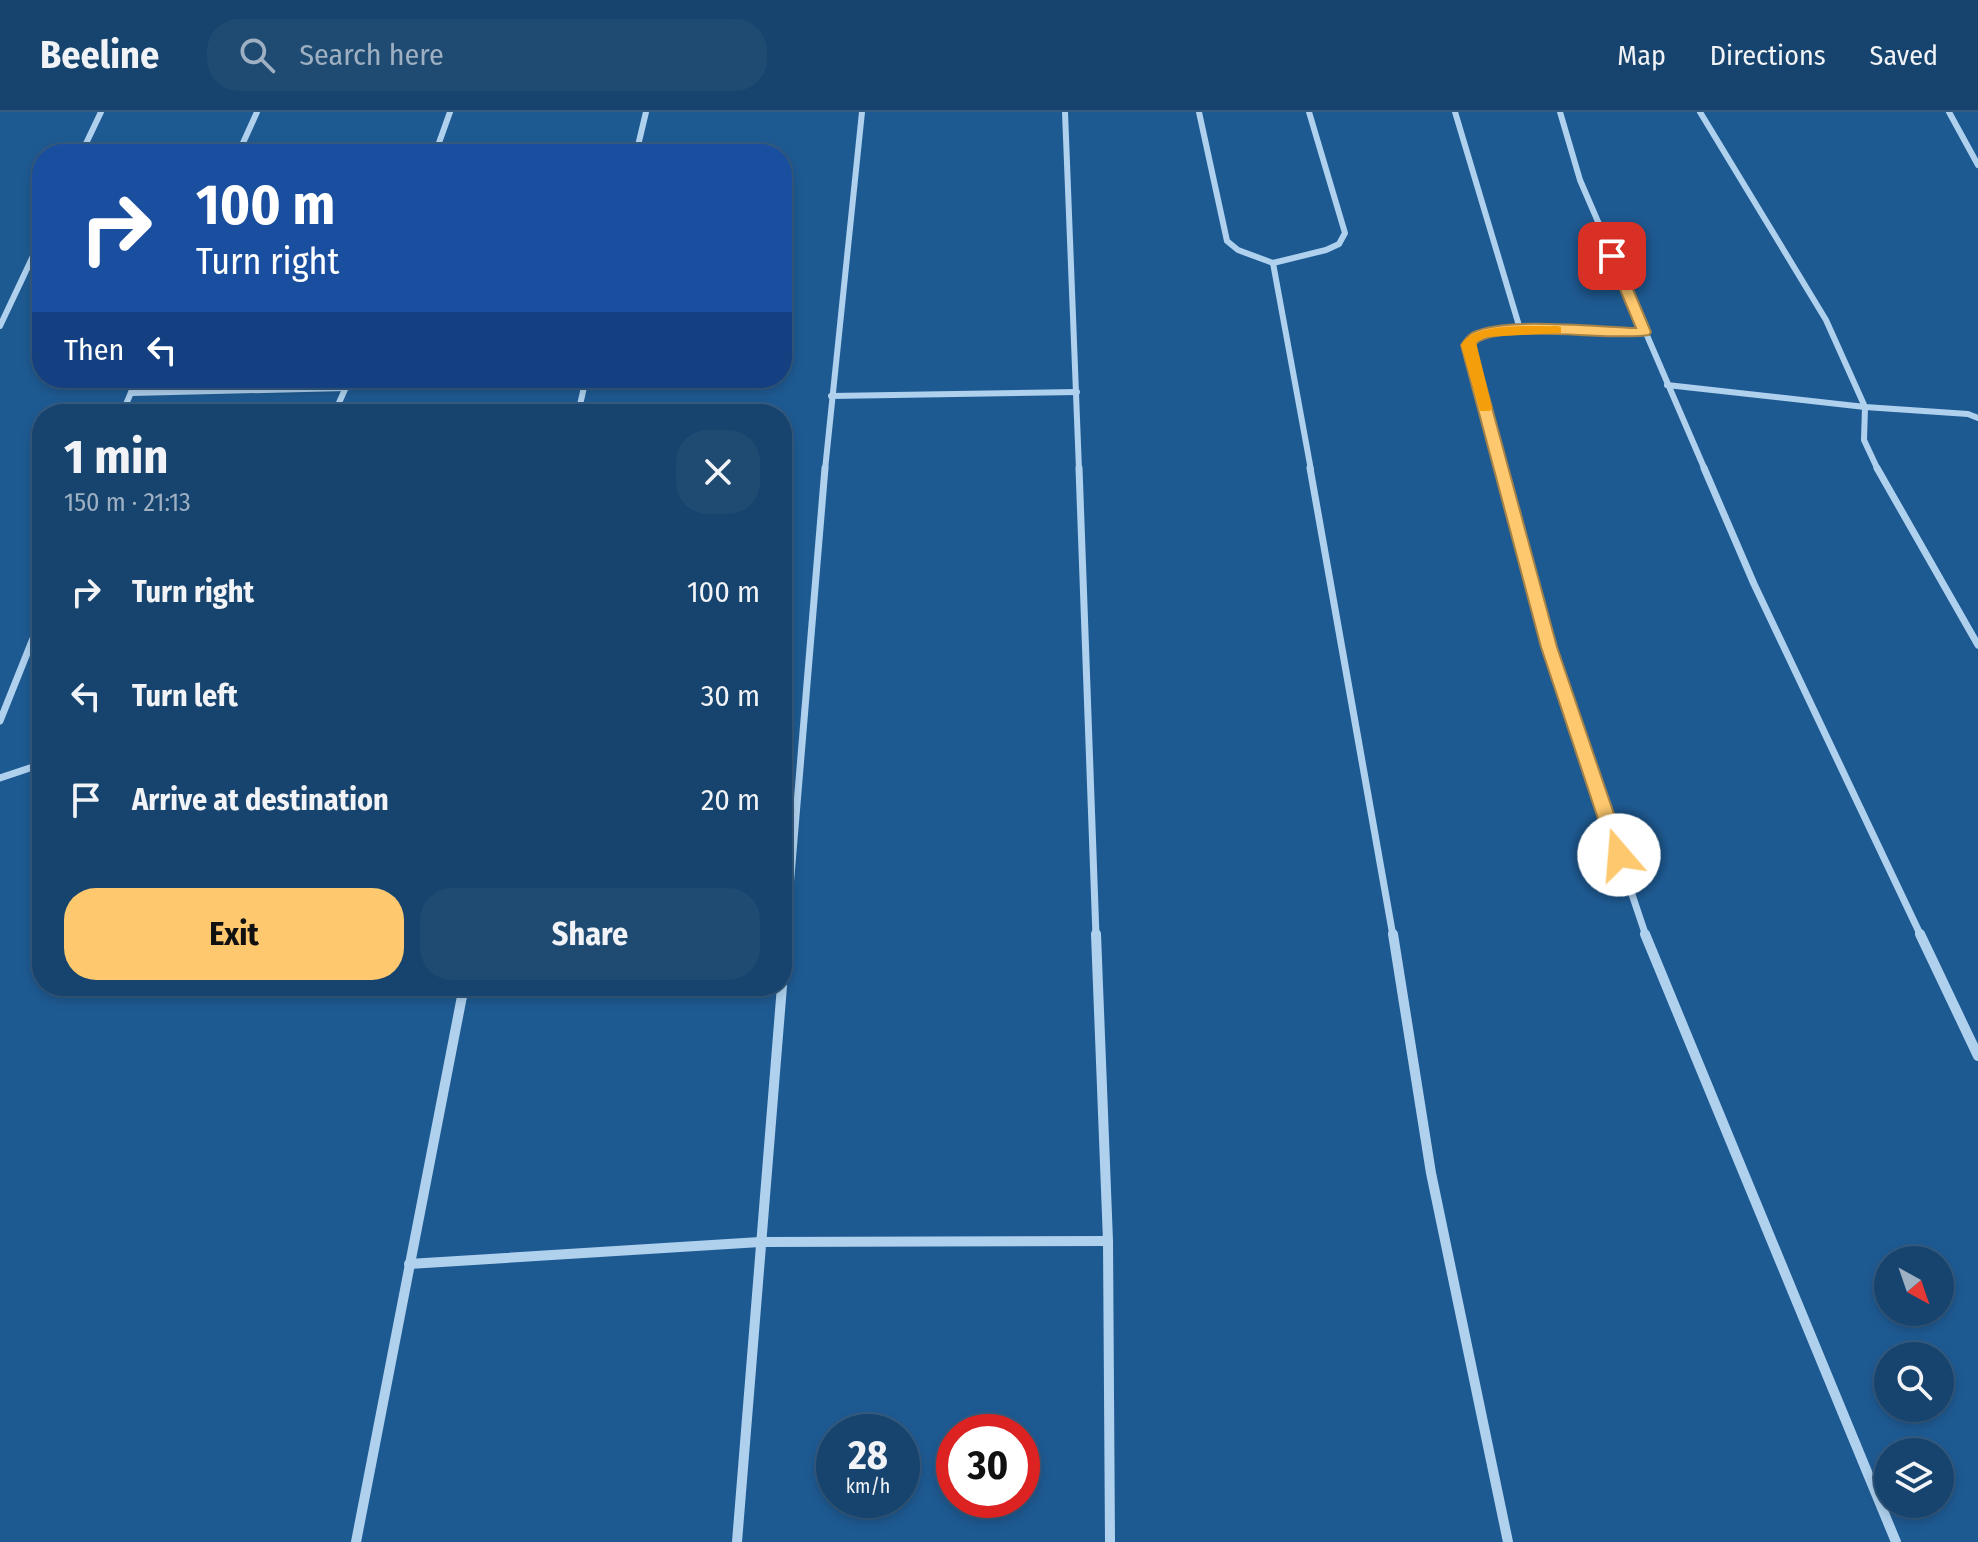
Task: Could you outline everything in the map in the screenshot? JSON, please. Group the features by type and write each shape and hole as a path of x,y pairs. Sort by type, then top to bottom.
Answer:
{"street":[{"path":"86,144 101,112"},
{"path":"243,144 257,112"},
{"path":"439,144 450,112"},
{"path":"638,144 646,112"},
{"path":"792,863 831,396 862,112"},
{"path":"1065,112 1108,1241 1110,1542"},
{"path":"1199,112 1227,241 1238,250 1273,263 1326,250 1339,244 1345,233 1309,112"},
{"path":"1455,112 1520,329"},
{"path":"1560,112 1580,180 1754,584 1978,1056"},
{"path":"1700,112 1826,320 1865,407 1864,440 1874,464 1978,645"},
{"path":"1949,112 1978,165"},
{"path":"0,326 32,258"},
{"path":"1273,263 1378,837 1431,1173 1508,1542"},
{"path":"1644,332 1520,329 1484,333 1475,336 1468,345 1549,647 1649,945 1896,1542"},
{"path":"1667,385 1865,407 1968,414 1978,418"},
{"path":"126,404 133,388"},
{"path":"131,393 346,388 339,404"},
{"path":"831,396 1077,392"},
{"path":"0,721 32,641"},
{"path":"0,778 32,767"},
{"path":"356,1542 462,996"},
{"path":"737,1542 781,996"},
{"path":"409,1264 760,1242 1108,1241"}],"slow traffic":[{"path":"1485,408 1468,345 1471,339 1484,333 1520,329 1557,330"}],"route":[{"path":"1612,256 1644,332 1520,329 1484,333 1471,339 1468,345 1549,647 1619,855"}]}
